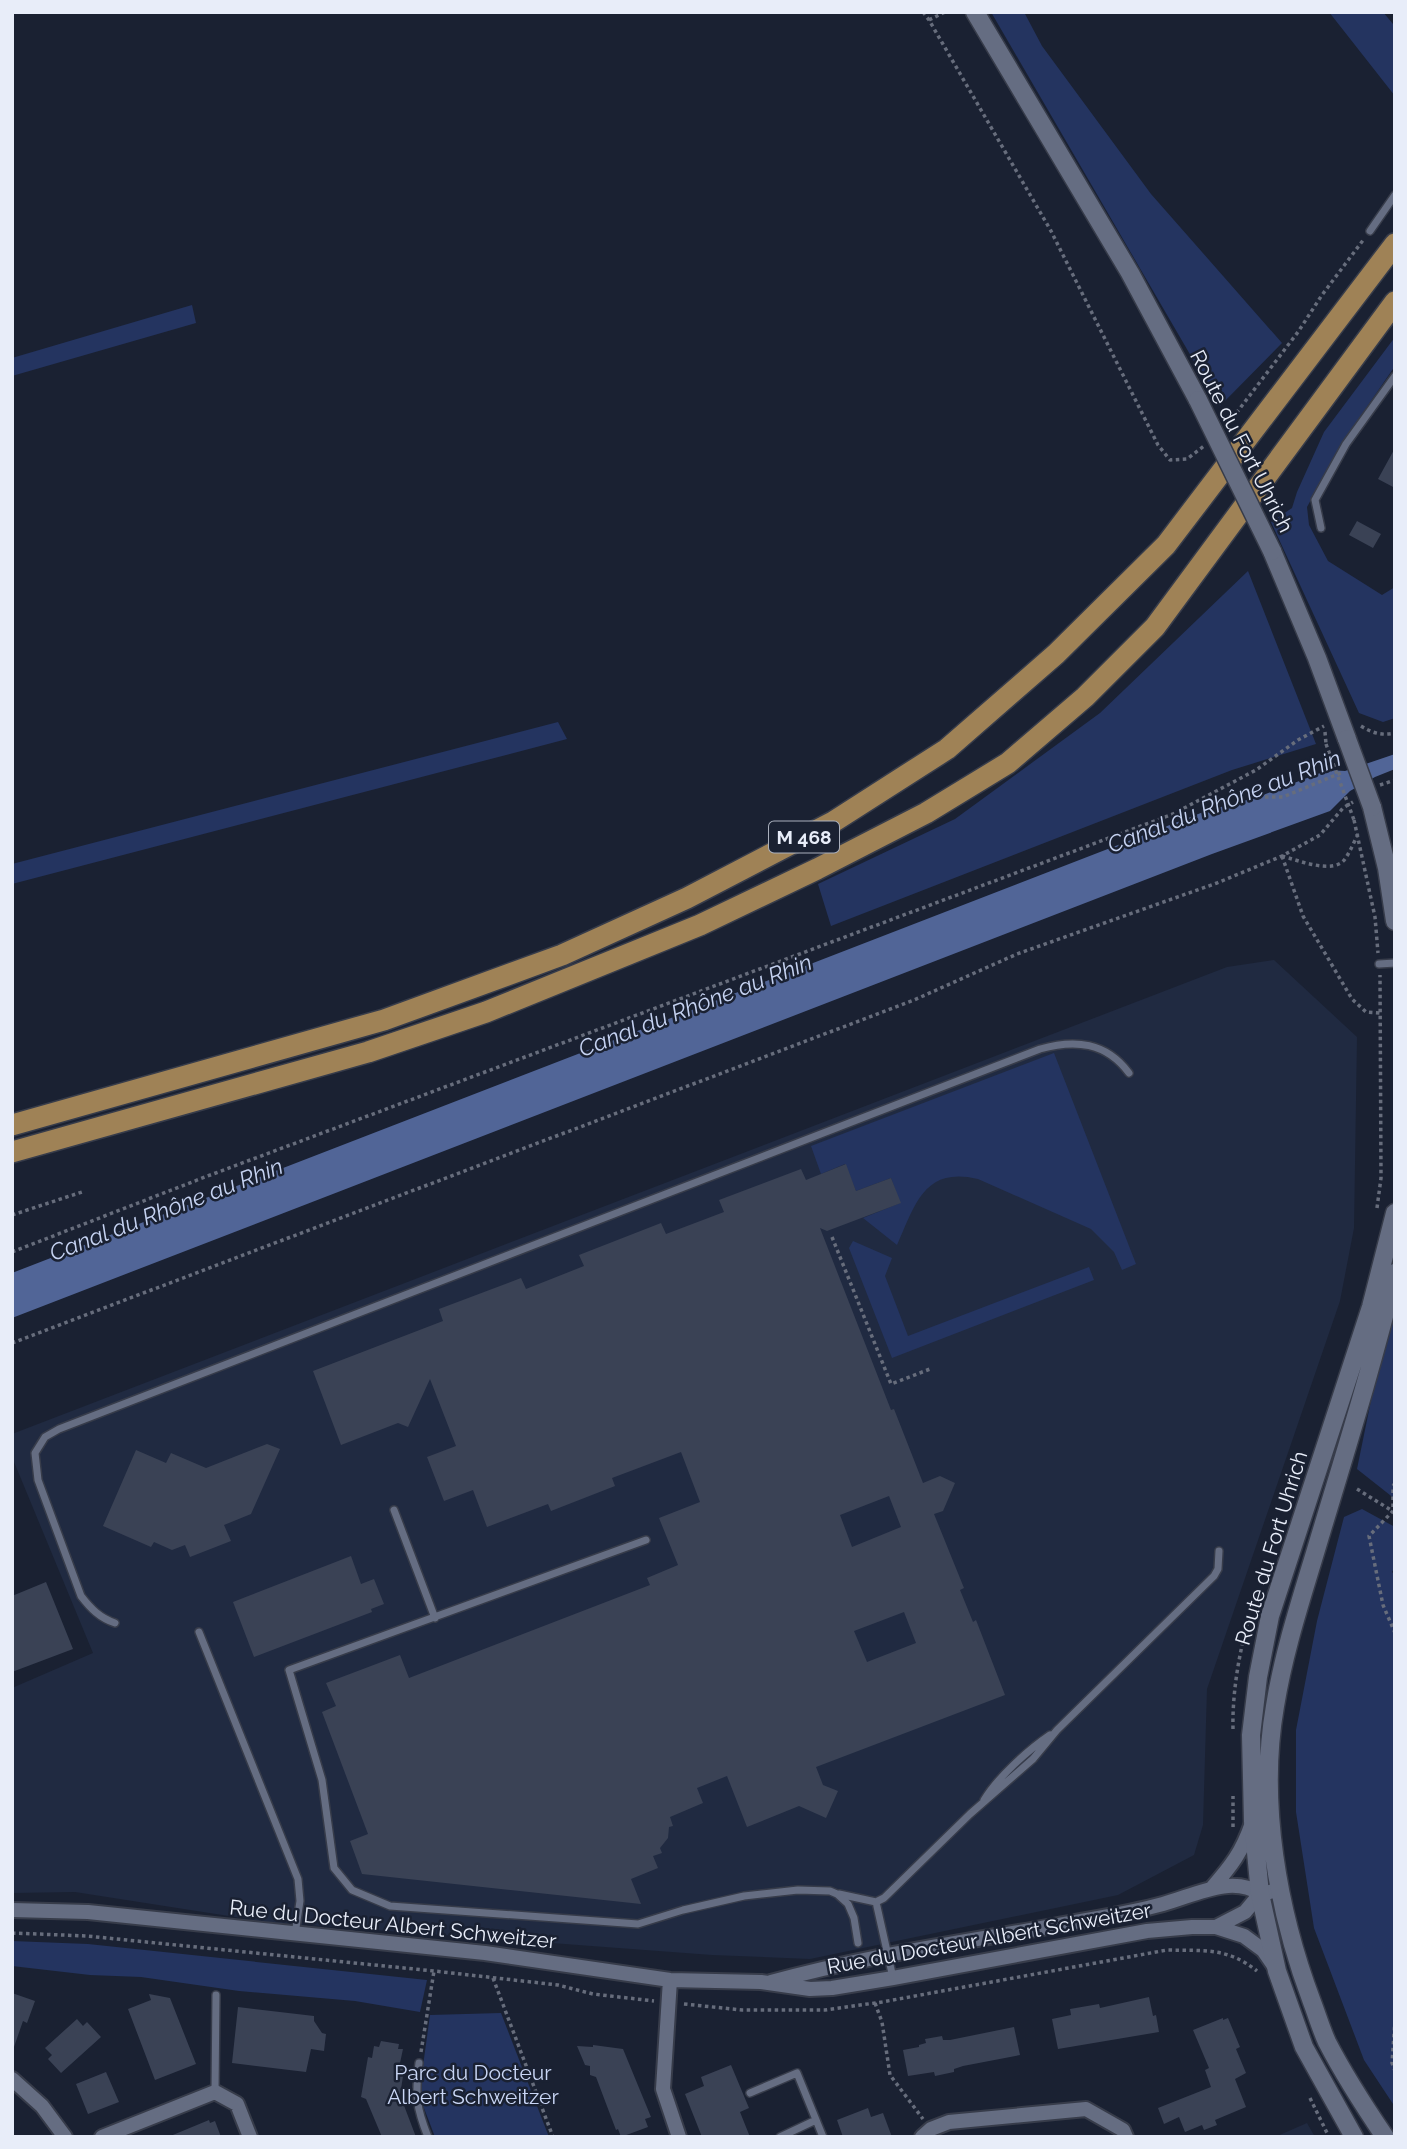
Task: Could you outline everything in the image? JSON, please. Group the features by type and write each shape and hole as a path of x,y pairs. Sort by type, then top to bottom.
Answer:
{"main road":[{"name":"M 468","path":"12,1125 384,1020 562,955 674,904 833,822 947,749 1056,654 1166,545 1395,244"},
{"name":"M 468","path":"12,1152 368,1052 486,1012 699,925 793,881 926,813 1008,763 1086,697 1155,627 1395,302"}],"street":[{"name":"Route du Fort Uhrich","path":"975,12 1130,273 1198,400 1272,551 1348,738 1387,868 1395,921"},
{"name":"Route du Fort Uhrich","path":"1354,2137 1304,2047 1278,1971 1260,1894 1253,1821 1251,1735 1258,1676 1270,1616 1371,1307 1395,1213"},
{"name":"Route du Fort Uhrich","path":"1385,2137 1354,2091 1326,2040 1298,1966 1279,1890 1271,1816 1269,1764 1274,1709 1286,1648 1376,1353 1395,1273"},
{"path":"1211,1889 1232,1866 1244,1847 1253,1821"},
{"name":"Rue du Docteur Albert Schweitzer","path":"770,1982 820,1968 1142,1910 1211,1889 1232,1886 1251,1888 1260,1894"},
{"name":"Rue du Docteur Albert Schweitzer","path":"1216,1927 1245,1912 1260,1894 1279,1890"},
{"name":"Rue du Docteur Albert Schweitzer","path":"12,1910 88,1912 485,1953 670,1980 770,1982 810,1989 893,1978 1147,1931 1216,1927 1244,1936 1263,1950 1278,1971"},
{"path":"670,1980 663,2089 679,2137"},
{"path":"12,2079 42,2106 65,2137"},
{"path":"102,2137 215,2092 237,2104 250,2137"},
{"path":"926,2133 949,2122 1086,2109 1124,2130 1126,2137"}],"lane":[{"path":"1370,230 1395,195"},
{"path":"1321,528 1315,500 1346,444 1395,376"},
{"path":"1379,964 1395,963"},
{"path":"115,1622 103,1619 81,1596 38,1479 35,1452 45,1437 59,1429 1040,1049 1062,1043 1090,1045 1114,1057 1129,1073"},
{"path":"394,1510 435,1618"},
{"path":"646,1540 289,1670 322,1780 334,1868 352,1890 390,1906 638,1924 744,1896 798,1890 830,1891 876,1902 884,1898 982,1803 1034,1759 1057,1730 1214,1576 1218,1569 1220,1551"},
{"path":"199,1632 298,1879 300,1901 295,1935"},
{"path":"837,1894 844,1900 853,1918 858,1943"},
{"path":"876,1902 893,1978"},
{"path":"215,2092 216,1995"},
{"path":"419,2063 415,2096 428,2137"},
{"path":"750,2093 797,2073 823,2137"},
{"path":"780,2137 816,2120"}],"path":[{"path":"923,12 1051,231 1158,444 1170,460 1187,459 1198,452"},
{"path":"929,20 945,12"},
{"path":"1234,418 1370,230"},
{"path":"12,1252 1173,814 1256,769 1324,726 1351,721 1384,735 1395,733"},
{"path":"1282,856 1303,916 1352,999 1366,1012 1380,1013 1375,917 1354,820 1326,744"},
{"path":"1258,797 1283,797 1345,771"},
{"path":"1371,789 1395,779"},
{"path":"12,1343 914,999 1017,954 1217,883 1282,856 1320,835 1343,808 1367,801"},
{"path":"1282,856 1334,867 1344,861 1357,834"},
{"path":"12,1215 82,1192"},
{"path":"832,1237 891,1384 930,1368"},
{"path":"1395,1483 1394,1512 1369,1536 1383,1605 1395,1633"},
{"path":"1357,1489 1394,1512"},
{"path":"12,1933 87,1936 493,1978 558,1985 593,1994 656,2001"},
{"path":"681,2004 742,2010 825,2010 1152,1952 1220,1952"},
{"path":"419,2063 434,1972"},
{"path":"493,1978 553,2135 547,2137"},
{"path":"875,2003 882,2022 890,2075 926,2133"},
{"path":"1395,2020 1392,2063 1395,2071"}],"shaded area":[{"path":"1395,754 1395,769 1350,791 1330,811 1212,854 12,1318 12,1273 1206,811 1258,797 1328,770 1345,771"},
{"path":"1274,960 1357,1037 1354,1228 1340,1301 1207,1689 1203,1825 1194,1855 1118,1895 810,1959 712,1955 267,1922 75,1892 12,1893 12,1688 93,1653 12,1457 12,1434 1227,967"},
{"path":"1307,2123 1315,2137 1275,2137"}],"green space":[{"path":"991,12 1024,12 1042,46 1151,194 1282,343 1220,406"},
{"path":"1329,12 1383,12 1395,23 1395,96"},
{"path":"192,305 196,323 12,376 12,358"},
{"path":"1395,337 1395,366 1342,443 1307,507 1309,525 1328,561 1382,595 1395,587 1395,718 1383,722 1359,713 1271,522 1292,508 1324,432"},
{"path":"1248,571 1316,744 1232,770 831,926 818,884 955,819 1100,713"},
{"path":"558,722 567,739 12,884 12,864"},
{"path":"1054,1053 1136,1264 1122,1270 1114,1252 1091,1229 978,1179 960,1176 945,1178 924,1192 916,1203 897,1245 863,1218 900,1203 891,1178 856,1191 845,1164 821,1174 811,1146"},
{"path":"853,1241 892,1258 885,1276 908,1336 1089,1267 1094,1280 892,1358 849,1248"},
{"path":"1395,1283 1395,1499 1357,1469"},
{"path":"1362,1509 1395,1527 1395,1567 1392,1572 1395,1575 1395,2107 1364,2060 1314,1928 1296,1812 1296,1730 1317,1621 1344,1517"},
{"path":"12,1941 88,1944 427,1980 420,2012 355,2001 239,1991 141,1977 90,1975 12,1966"},
{"name":"Parc du Docteur Albert Schweitzer","path":"501,2013 549,2137 435,2137 419,2095 430,2015"}],"building":[{"path":"1395,448 1395,488 1378,479"},
{"path":"1357,521 1381,534 1373,548 1349,535"},
{"path":"846,1164 856,1191 891,1178 901,1203 827,1231 820,1228 891,1410 894,1409 923,1483 940,1476 955,1483 943,1511 934,1514 964,1588 960,1590 973,1622 976,1620 1005,1695 816,1767 823,1785 838,1791 826,1818 799,1806 747,1827 727,1776 697,1788 703,1803 670,1817 673,1826 669,1827 668,1838 660,1848 662,1853 653,1856 658,1868 631,1879 641,1904 362,1874 350,1841 368,1834 322,1712 336,1706 326,1683 400,1655 409,1678 650,1585 647,1578 678,1565 659,1518 700,1502 681,1452 612,1478 615,1486 551,1511 548,1504 487,1527 473,1490 444,1501 427,1457 456,1446 430,1379 408,1427 398,1423 341,1445 313,1371 443,1321 439,1309 521,1278 526,1289 584,1266 579,1255 661,1223 666,1234 724,1212 719,1200 801,1169 806,1180","holes":["889,1496 901,1527 852,1547 840,1515","904,1612 916,1643 867,1662 854,1631"]},
{"path":"267,1444 280,1449 251,1514 224,1525 231,1541 190,1557 185,1545 172,1550 154,1542 151,1547 103,1526 136,1450 166,1463 171,1453 206,1468"},
{"path":"351,1556 361,1584 374,1579 384,1604 371,1609 372,1612 254,1657 233,1602"},
{"path":"46,1582 73,1649 12,1672 12,1596"},
{"path":"12,1993 35,2001 27,2023 23,2021 14,2047 12,2047"},
{"path":"149,1994 170,1998 196,2064 155,2080 128,2009 151,2000"},
{"path":"1149,1997 1159,2032 1058,2049 1052,2019 1071,2015 1070,2009 1099,2004 1100,2008"},
{"path":"238,2007 314,2016 314,2021 322,2033 326,2034 324,2051 311,2049 306,2072 232,2063"},
{"path":"1228,2018 1240,2047 1236,2049 1246,2073 1235,2079 1246,2107 1215,2120 1217,2125 1204,2130 1202,2125 1185,2132 1179,2117 1164,2124 1158,2108 1211,2087 1205,2070 1209,2068 1193,2030"},
{"path":"77,2019 83,2026 87,2022 101,2037 61,2073 48,2059 52,2055 45,2048"},
{"path":"1014,2027 1020,2055 963,2066 954,2069 954,2072 935,2076 934,2072 908,2076 903,2050 919,2047 926,2043 925,2039 942,2036 943,2040 950,2040"},
{"path":"381,2041 399,2044 398,2049 403,2049 400,2063 405,2064 400,2095 416,2137 382,2137 366,2099 361,2097 368,2057 372,2058 374,2046 379,2047"},
{"path":"577,2046 623,2049 651,2117 645,2119 648,2127 621,2137 618,2129 616,2130 596,2077 590,2075 590,2066 585,2065"},
{"path":"731,2065 749,2108 740,2112 750,2137 702,2137 685,2094 704,2086 701,2077"},
{"path":"106,2072 119,2102 88,2114 76,2084"},
{"path":"868,2108 871,2117 883,2113 892,2137 843,2137 837,2120"},
{"path":"209,2120 210,2123 215,2121 221,2137 168,2137"}],"water label":[{"name":"Canal du Rhône au Rhin","path":"1224,801"},
{"name":"Canal du Rhône au Rhin","path":"695,1005"},
{"name":"Canal du Rhône au Rhin","path":"166,1209"}]}
